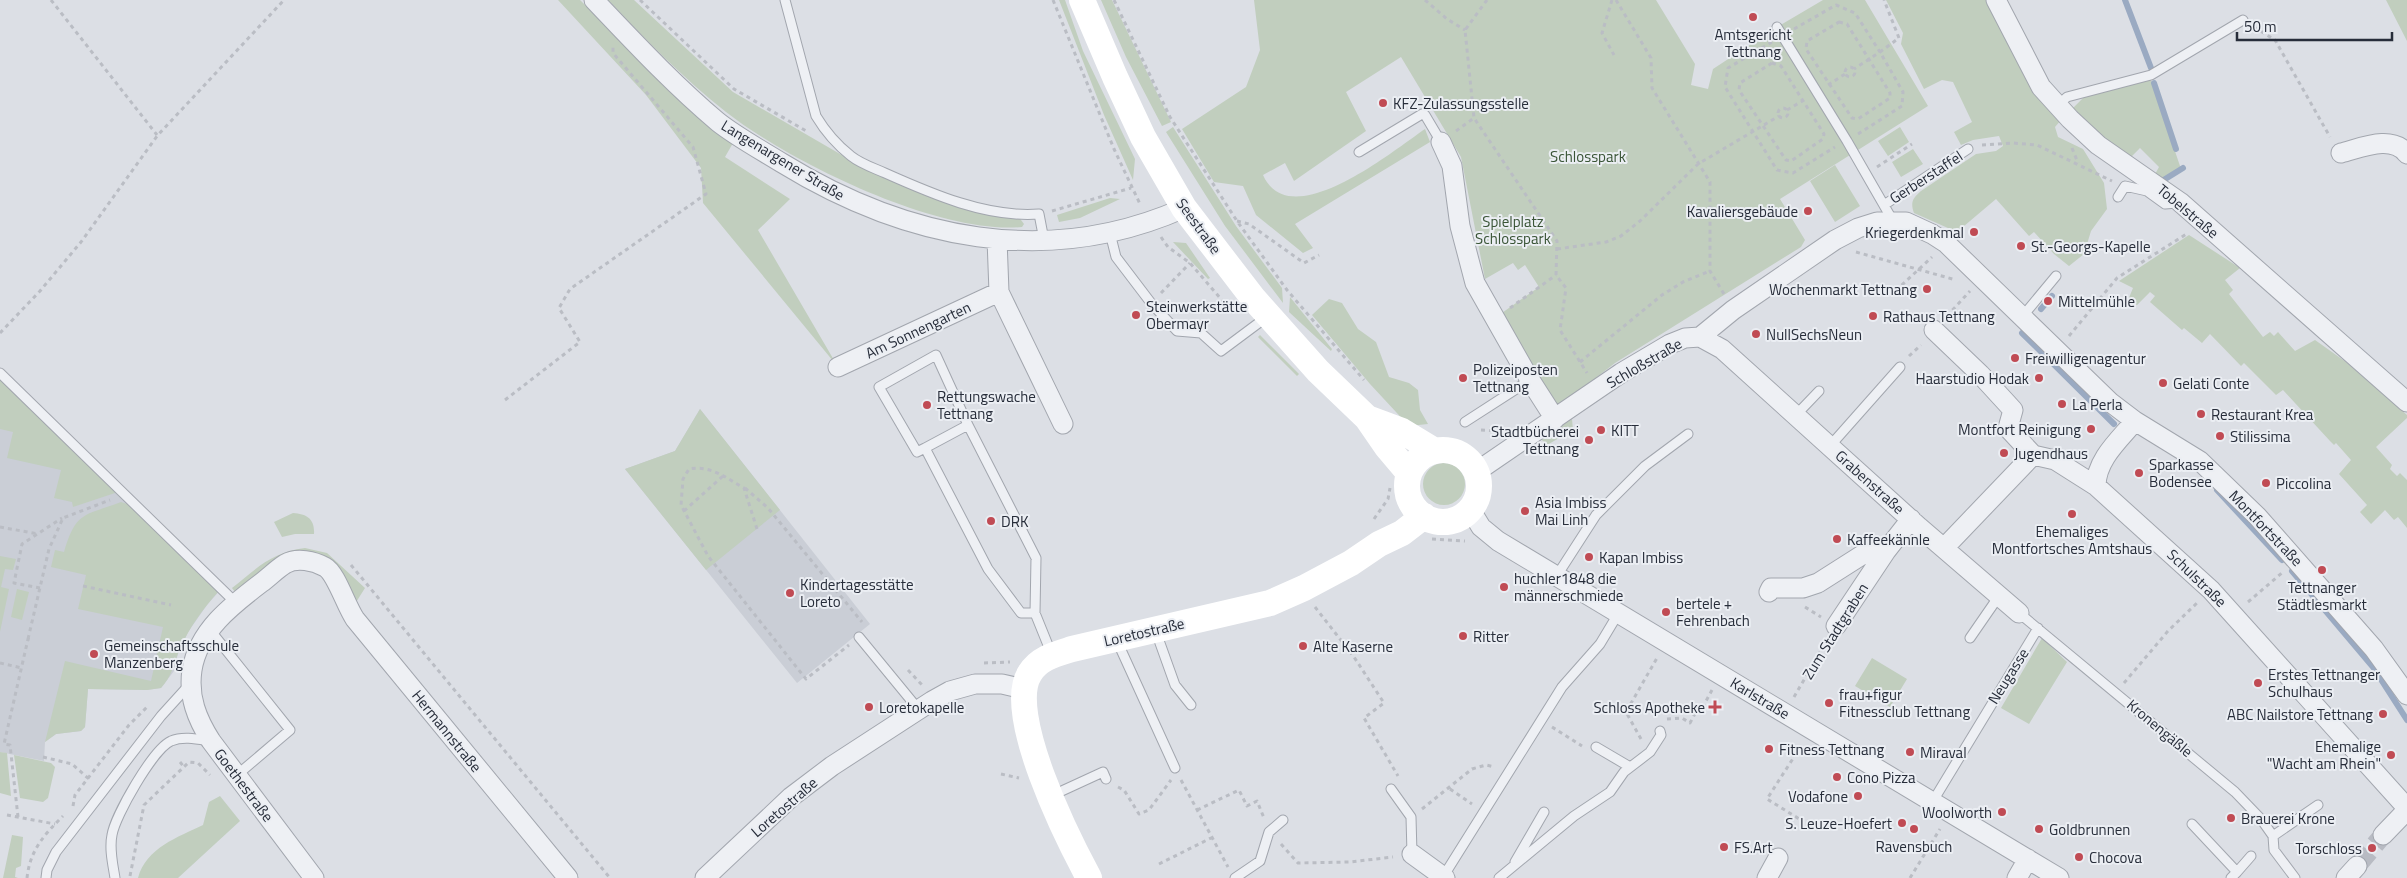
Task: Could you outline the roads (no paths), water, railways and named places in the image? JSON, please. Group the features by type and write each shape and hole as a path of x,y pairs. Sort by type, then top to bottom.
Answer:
{"main road":[{"name":"Seestraße","path":"1082,0 1114,77 1143,137 1184,208 1268,316 1318,371 1367,418 1386,447 1400,477"},
{"name":"Seestraße","path":"1367,418 1402,431 1435,451"},
{"path":"1444,450 1459,454 1466,459 1476,472 1478,491 1470,509 1461,517 1449,521 1421,520 1407,483 1400,477 1421,458 1435,451 1444,450"},
{"name":"Loretostraße","path":"1013,687 1040,662 1052,655 1116,638 1253,608 1304,588 1351,563 1374,534 1402,533 1421,520"},
{"path":"1013,687 1051,797 1089,878"}],"street":[{"name":"Langenargener Straße","path":"594,0 626,34 719,122 804,176 845,198 889,216 962,235 997,239 1044,240 1110,233 1151,223 1184,208"},
{"name":"Tobelstraße","path":"1996,0 2041,87 2057,106 2098,145 2180,202 2407,402"},
{"path":"1441,142 1452,166 1460,226 1475,283 1494,319 1555,419"},
{"path":"2341,153 2388,143 2404,150 2407,154"},
{"name":"Schloßstraße","path":"1476,472 1670,344 1685,338 1700,337 1733,310 1835,240 1858,228 1877,222 1889,213"},
{"name":"Montfortstraße","path":"1889,213 1919,227 1946,243 2110,402 2200,462 2257,516 2295,556 2374,649 2407,695"},
{"path":"997,239 999,292 1064,424"},
{"name":"Am Sonnengarten","path":"838,367 999,292"},
{"path":"1934,330 1980,374 2013,410 2008,428 2033,455 1944,548"},
{"name":"Grabenstraße","path":"1700,337 1722,350 2019,613"},
{"path":"2096,486 2096,472 2101,463 2135,420"},
{"name":"Schulstraße","path":"2033,455 2055,460 2096,486 2211,590 2407,809"},
{"name":"Karlstraße","path":"1470,509 1481,527 1556,577 1812,728 2059,878"},
{"name":"Zum Stadtgraben","path":"1836,626 1886,551 1911,519"},
{"path":"1769,592 1771,588 1803,588 1818,583 1862,555 1886,551"},
{"name":"Hermannstraße","path":"236,603 286,564 298,560 309,561 328,568 336,578 341,594 355,618 568,878"},
{"path":"190,684 192,667 199,649 210,630 236,603"},
{"name":"Goethestraße","path":"190,684 193,704 200,723 211,741 314,878"},
{"name":"Loretostraße","path":"705,878 791,797 832,766 919,710 950,691 966,685 1013,687"},
{"path":"2383,834 2407,809"},
{"path":"1412,854 1444,877"},
{"path":"1767,878 1778,858"},
{"path":"2017,878 2028,859"}],"lane":[{"path":"784,0 816,116 825,131 851,157 915,186 964,203 1010,214 1039,214 1044,240"},
{"path":"2057,106 2067,97 2151,75 2242,20"},
{"path":"1777,27 1889,213"},
{"path":"1359,152 1422,114 1425,115 1441,142"},
{"name":"Gerberstaffel","path":"1889,213 1968,149"},
{"path":"2118,197 2125,186 2146,191 2165,204 2180,202"},
{"path":"1110,233 1116,257 1151,303 1177,331 1201,333 1221,351 1268,316"},
{"path":"2022,317 2056,276"},
{"path":"968,425 917,452 879,387 936,355 968,425 1036,558 1035,613 1052,655"},
{"path":"1830,446 1900,367"},
{"path":"0,373 236,603"},
{"path":"1465,422 1530,380"},
{"path":"1796,416 1819,391"},
{"path":"1556,577 1596,515 1645,466 1688,434"},
{"path":"925,448 988,569 1021,613 1035,613"},
{"path":"1970,638 1999,596"},
{"name":"Grabenstraße","path":"2019,613 2038,628"},
{"path":"1444,877 1562,687 1600,644 1618,614"},
{"name":"Neugasse","path":"1933,801 2038,628"},
{"name":"Kronengäßle","path":"2038,628 2235,792 2261,819 2273,836 2274,850 2295,878"},
{"path":"210,630 290,730 237,775"},
{"path":"1155,630 1175,685 1191,705"},
{"path":"859,637 919,710"},
{"path":"1116,638 1176,770"},
{"path":"46,878 47,870 56,852 161,716 190,684"},
{"path":"1499,878 1574,816 1610,792 1633,764 1650,752 1661,734 1660,731"},
{"path":"115,878 112,835 119,815 143,772 163,746 170,741 187,738 211,741"},
{"path":"1596,747 1633,764"},
{"path":"1051,797 1103,772 1106,779"},
{"path":"1391,789 1411,817 1412,854"},
{"path":"2273,836 2318,805"},
{"path":"1511,868 1544,812"},
{"path":"1235,878 1260,861 1269,832 1283,820"},
{"path":"2192,824 2234,875 2251,856"}],"waterway":[{"path":"2125,0 2151,68"},
{"path":"2154,83 2176,149"},
{"path":"2162,181 2183,168"},
{"path":"2041,309 2052,296"},
{"path":"2022,333 2114,424"},
{"path":"2217,490 2282,560"},
{"path":"2292,571 2373,667 2407,720"}],"tunnel":[{"path":"2357,866 2383,835"}],"place":[{"name":"Amtsgericht Tettnang","path":"1753,17"},
{"name":"KFZ-Zulassungsstelle","path":"1383,103"},
{"name":"Kavaliersgebäude","path":"1808,211"},
{"name":"Kriegerdenkmal","path":"1974,232"},
{"name":"St.-Georgs-Kapelle","path":"2021,246"},
{"name":"Wochenmarkt Tettnang","path":"1927,289"},
{"name":"Mittelmühle","path":"2048,301"},
{"name":"Steinwerkstätte Obermayr","path":"1136,315"},
{"name":"Rathaus Tettnang","path":"1873,316"},
{"name":"NullSechsNeun","path":"1756,334"},
{"name":"Freiwilligenagentur","path":"2015,358"},
{"name":"Polizeiposten Tettnang","path":"1463,378"},
{"name":"Haarstudio Hodak","path":"2039,378"},
{"name":"Gelati Conte","path":"2163,383"},
{"name":"La Perla","path":"2062,404"},
{"name":"Rettungswache Tettnang","path":"927,405"},
{"name":"Restaurant Krea","path":"2201,414"},
{"name":"Montfort Reinigung","path":"2091,429"},
{"name":"KITT","path":"1601,430"},
{"name":"Stilissima","path":"2220,436"},
{"name":"Stadtbücherei Tettnang","path":"1589,440"},
{"name":"Jugendhaus","path":"2004,453"},
{"name":"Sparkasse Bodensee","path":"2139,473"},
{"name":"Piccolina","path":"2266,483"},
{"name":"Asia Imbiss Mai Linh","path":"1525,511"},
{"name":"Ehemaliges Montfortsches Amtshaus","path":"2072,514"},
{"name":"DRK","path":"991,521"},
{"name":"Kaffeekännle","path":"1837,539"},
{"name":"Kapan Imbiss","path":"1589,557"},
{"name":"Tettnanger Städtlesmarkt","path":"2322,570"},
{"name":"huchler1848 die männerschmiede","path":"1504,587"},
{"name":"Kindertagesstätte Loreto","path":"790,593"},
{"name":"bertele + Fehrenbach","path":"1666,612"},
{"name":"Ritter","path":"1463,636"},
{"name":"Alte Kaserne","path":"1303,646"},
{"name":"Gemeinschaftsschule Manzenberg","path":"94,654"},
{"name":"Erstes Tettnanger Schulhaus","path":"2258,683"},
{"name":"frau+figur Fitnessclub Tettnang","path":"1829,703"},
{"name":"Loretokapelle","path":"869,707"},
{"name":"Schloss Apotheke","path":"1715,707"},
{"name":"ABC Nailstore Tettnang","path":"2383,714"},
{"name":"Fitness Tettnang","path":"1769,749"},
{"name":"Miraval","path":"1910,752"},
{"name":"Ehemalige \"Wacht am Rhein\"","path":"2391,755"},
{"name":"Cono Pizza","path":"1837,777"},
{"name":"Vodafone","path":"1858,796"},
{"name":"Woolworth","path":"2002,812"},
{"name":"Brauerei Krone","path":"2231,818"},
{"name":"S. Leuze-Hoefert","path":"1902,823"},
{"name":"Ravensbuch","path":"1914,829"},
{"name":"Goldbrunnen","path":"2039,829"},
{"name":"FS.Art","path":"1724,847"},
{"name":"Torschloss","path":"2372,848"},
{"name":"Chocova","path":"2079,857"}],"park label":[{"name":"Schlosspark","path":"1588,156"},
{"name":"Spielplatz Schlosspark","path":"1513,230"}]}
